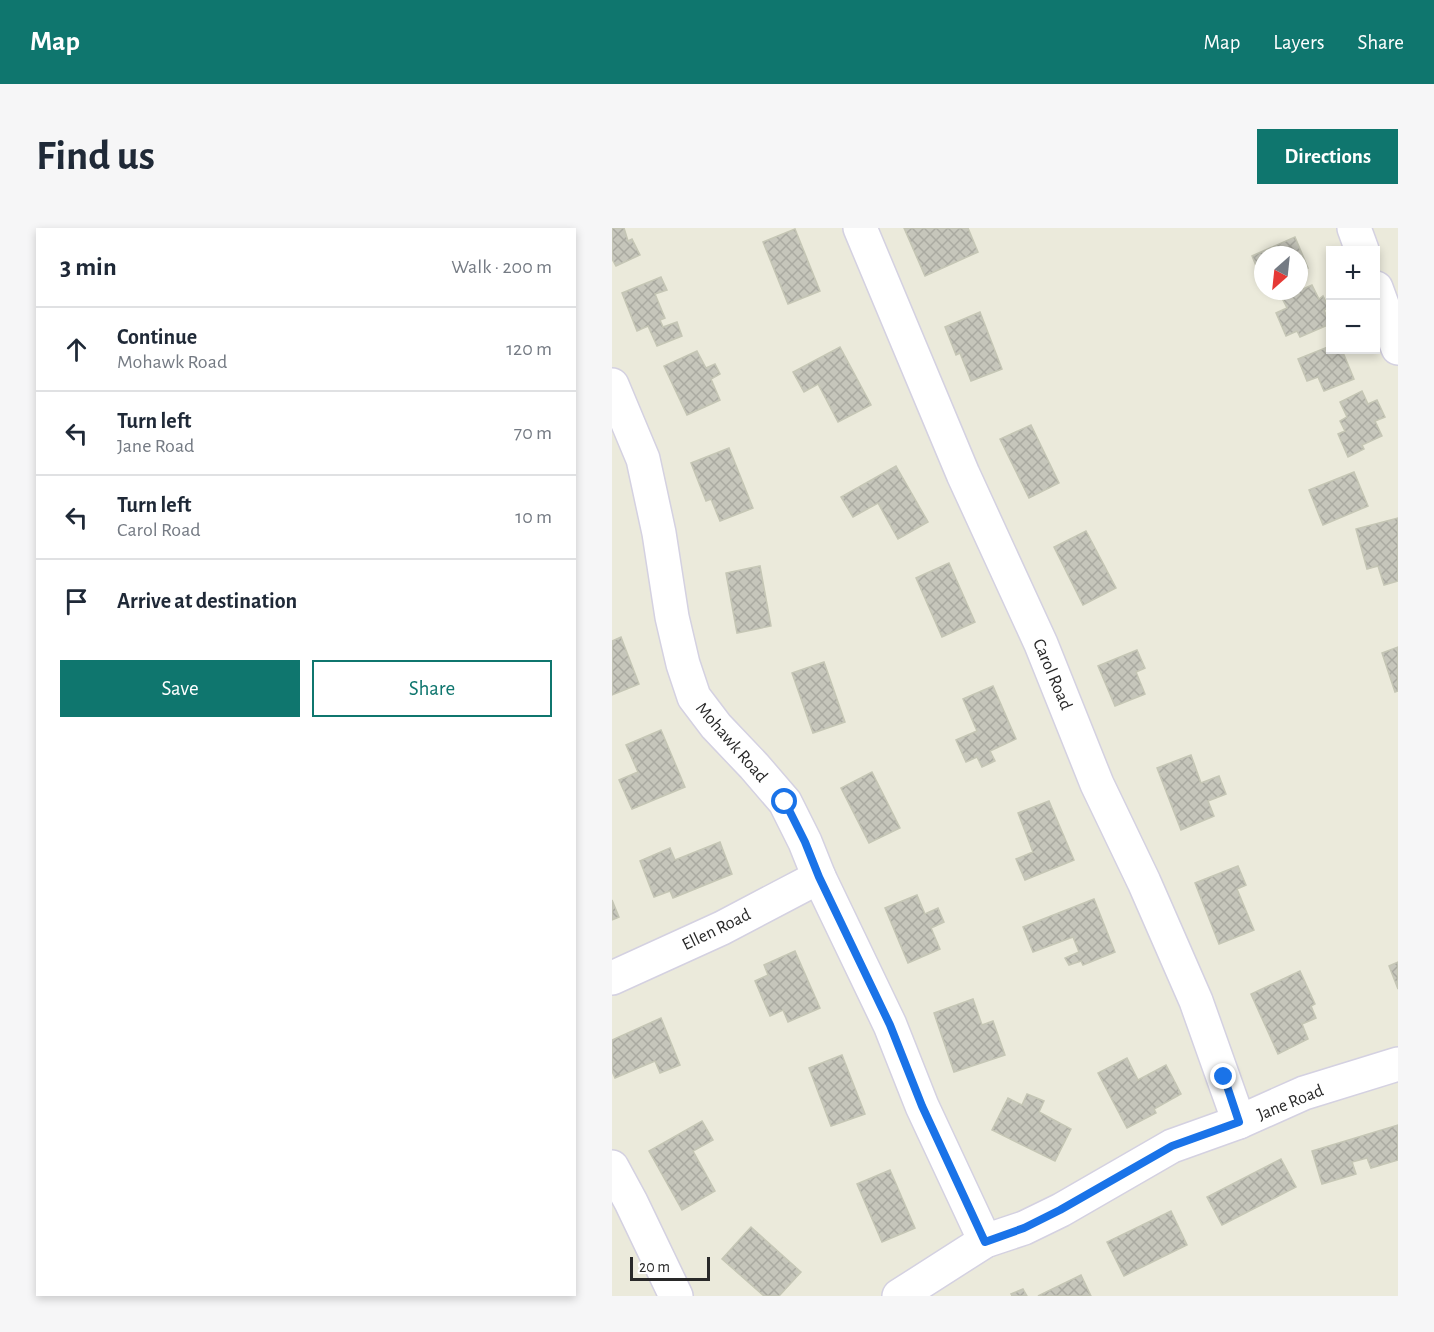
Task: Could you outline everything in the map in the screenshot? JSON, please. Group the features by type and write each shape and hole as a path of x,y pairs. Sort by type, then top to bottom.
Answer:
{"street":[{"name":"Carol Road","path":"860,228 963,474 1041,644 1097,784 1144,882 1196,1001 1239,1122"},
{"path":"1354,228 1361,246"},
{"path":"1380,299 1398,347"},
{"name":"Mohawk Road","path":"612,385 643,459 659,533 672,617 694,697 716,726 785,802 890,1025 922,1106 985,1242"},
{"name":"Ellen Road","path":"612,978 722,928 819,877"},
{"name":"Jane Road","path":"899,1296 985,1242 1024,1228 1060,1210 1172,1146 1239,1122 1304,1093 1398,1064"},
{"path":"612,1167 676,1296"}],"building":[{"path":"612,228 624,228 628,241 632,239 640,255 616,266 612,259"},
{"path":"904,228 968,228 978,252 925,276"},
{"path":"795,229 820,291 788,304 763,242"},
{"path":"1295,237 1299,246 1275,246"},
{"path":"661,277 667,290 655,294 665,318 660,320 663,327 677,322 682,336 657,346 648,326 637,331 622,293"},
{"path":"1312,285 1319,299 1323,296 1326,302 1324,310 1326,326 1300,337 1297,331 1286,336 1276,313 1287,308 1283,300 1308,300 1308,287"},
{"path":"980,312 1002,369 971,381 960,353 956,355 945,327"},
{"path":"840,347 871,405 838,422 818,384 804,392 793,372"},
{"path":"1326,348 1326,354 1344,354 1354,379 1324,391 1318,377 1307,381 1298,359"},
{"path":"697,351 706,368 715,364 720,374 711,379 720,400 687,415 664,366"},
{"path":"1362,391 1368,404 1377,400 1385,417 1375,421 1382,436 1362,445 1364,449 1348,457 1338,434 1345,431 1340,421 1347,417 1340,402"},
{"path":"1031,425 1059,483 1029,498 1000,439"},
{"path":"729,448 753,508 720,521 711,499 706,501 691,463"},
{"path":"896,466 928,522 898,539 878,503 853,517 841,497"},
{"path":"1354,472 1368,506 1323,525 1309,490"},
{"path":"1398,518 1398,581 1384,585 1378,566 1367,569 1356,529"},
{"path":"1086,531 1116,588 1083,605 1054,547"},
{"path":"949,563 975,622 942,637 916,578"},
{"path":"760,566 771,626 737,633 726,573"},
{"path":"621,637 639,684 612,695 612,641"},
{"path":"1398,647 1398,691 1395,692 1382,653"},
{"path":"1137,650 1145,668 1136,672 1145,694 1115,706 1098,666"},
{"path":"824,662 845,722 813,733 792,673"},
{"path":"993,686 1016,739 990,751 995,761 982,767 977,757 966,762 956,740 977,731 963,699"},
{"path":"661,730 685,787 632,809 619,780 638,772 626,745"},
{"path":"1191,755 1201,783 1219,776 1226,794 1208,801 1214,816 1181,830 1157,768"},
{"path":"872,772 900,828 869,843 841,788"},
{"path":"1049,801 1074,860 1025,880 1016,859 1033,852 1018,813"},
{"path":"720,842 732,874 673,898 670,891 654,897 640,861 670,848 675,860"},
{"path":"1238,866 1246,885 1237,889 1254,930 1219,944 1195,883"},
{"path":"917,895 925,914 938,908 944,922 931,928 940,949 908,963 885,908"},
{"path":"1094,899 1115,952 1083,965 1081,961 1069,965 1065,958 1079,952 1073,937 1033,952 1023,927"},
{"path":"612,900 619,917 612,920"},
{"path":"795,951 820,1008 788,1022 783,1010 770,1016 755,981 768,975 764,965"},
{"path":"1398,962 1398,989 1389,966"},
{"path":"1300,971 1315,1004 1311,1006 1316,1018 1302,1024 1308,1039 1278,1054 1251,994"},
{"path":"973,999 982,1025 993,1021 1005,1055 954,1072 934,1013"},
{"path":"661,1018 680,1065 660,1073 655,1061 615,1078 612,1071 612,1040"},
{"path":"842,1055 865,1114 831,1126 809,1068"},
{"path":"1127,1058 1138,1080 1166,1065 1181,1094 1154,1109 1156,1113 1127,1128 1098,1073"},
{"path":"1027,1094 1044,1101 1039,1112 1071,1129 1055,1161 992,1130 1008,1098 1022,1105"},
{"path":"702,1121 713,1140 693,1151 715,1191 682,1210 649,1151"},
{"path":"1398,1125 1398,1160 1371,1168 1367,1158 1352,1162 1356,1174 1322,1184 1312,1151"},
{"path":"1281,1159 1296,1187 1222,1225 1207,1197"},
{"path":"890,1170 915,1228 882,1242 857,1184"},
{"path":"1171,1211 1187,1245 1124,1276 1107,1242"},
{"path":"751,1227 801,1272 779,1296 764,1296 722,1259"},
{"path":"1081,1275 1091,1296 1038,1296"},
{"path":"1023,1289 1027,1296 1012,1296 1011,1294"}],"route":[{"path":"785,802 890,1025 922,1106 985,1242 1024,1228 1060,1210 1172,1146 1239,1122 1224,1077"}]}
